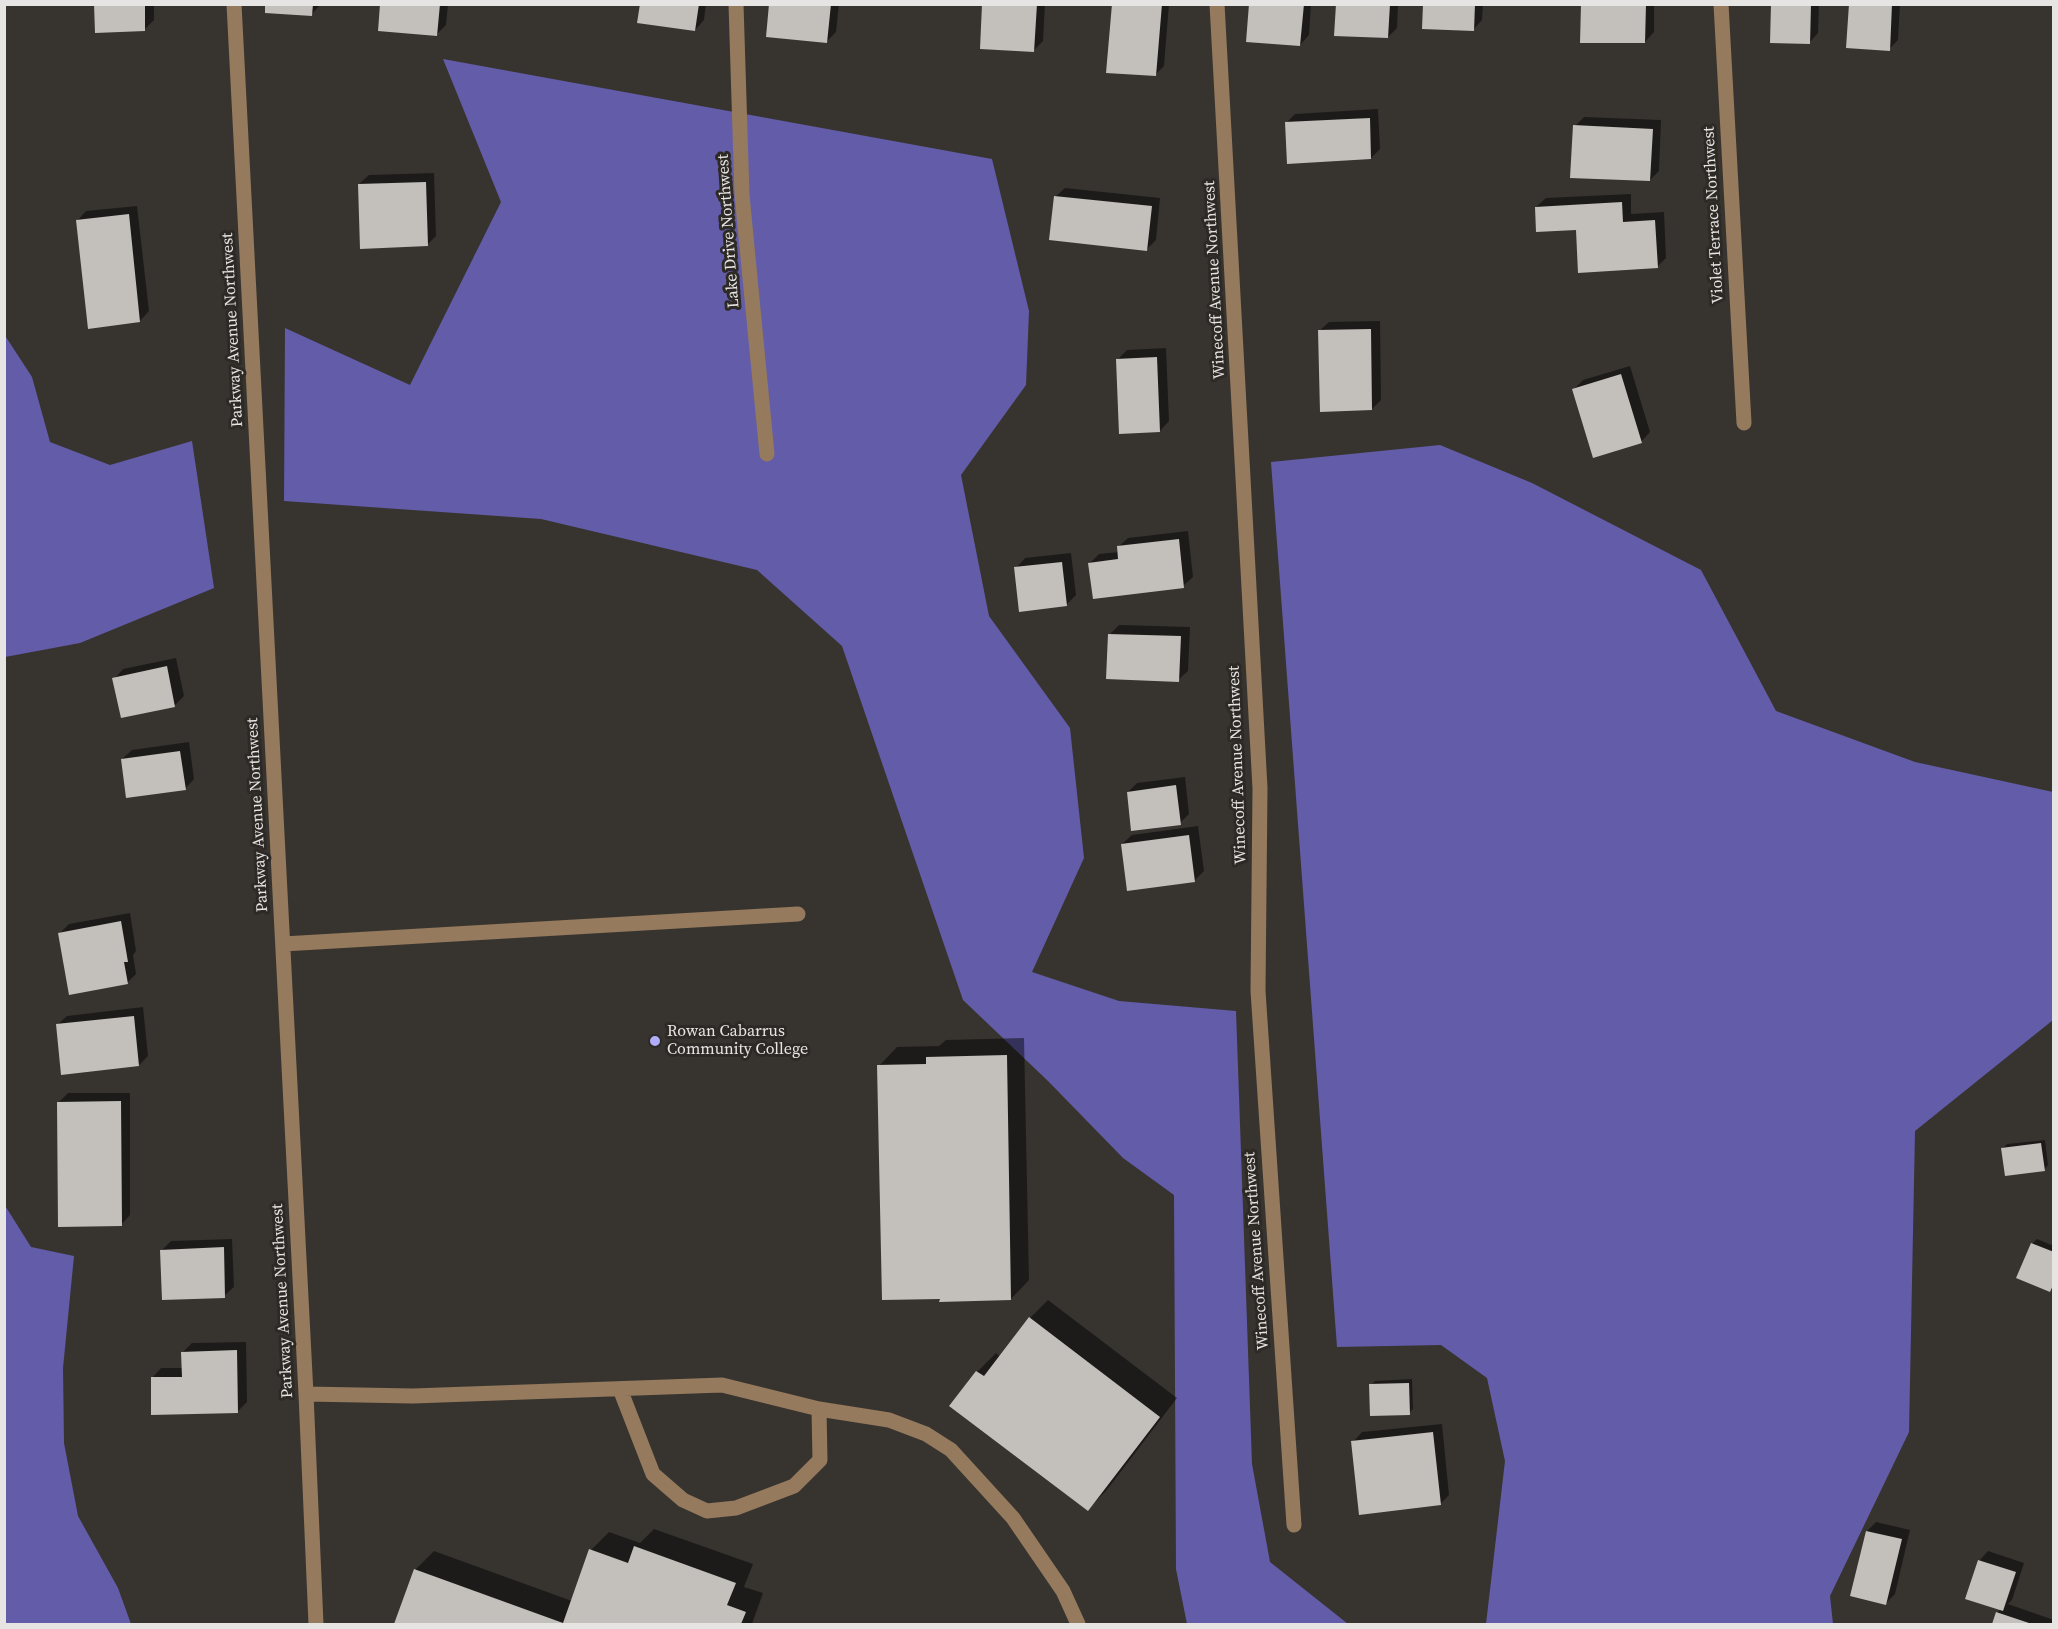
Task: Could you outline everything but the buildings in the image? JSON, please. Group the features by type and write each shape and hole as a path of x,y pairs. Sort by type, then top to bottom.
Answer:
{"street":[{"name":"Parkway Avenue Northwest","path":"234,4 316,1624"},
{"name":"Lake Drive Northwest","path":"736,4 742,195 767,454"},
{"name":"Winecoff Avenue Northwest","path":"1217,4 1260,788 1258,991 1294,1525"},
{"name":"Violet Terrace Northwest","path":"1721,4 1744,423"},
{"path":"283,944 798,914"},
{"path":"306,1394 413,1396 722,1385 819,1409 889,1420 926,1434 951,1450 1013,1518 1063,1591 1078,1624"},
{"path":"620,1389 653,1474 683,1500 707,1511 735,1508 794,1486 820,1460 819,1409"}],"shaded area":[{"path":"443,59 992,159 1029,311 1026,385 961,475 989,616 1070,728 1084,858 1032,972 1119,1001 1236,1011 1252,1464 1270,1562 1348,1624 1187,1624 1176,1569 1174,1195 1123,1158 1048,1081 963,1000 842,646 757,570 541,519 284,501 285,328 410,385 501,202"},
{"path":"4,334 32,377 50,442 110,465 192,441 214,588 80,643 5,657"},
{"path":"1440,445 1532,483 1701,570 1776,711 1915,762 2053,792 2053,1020 1915,1131 1909,1432 1830,1596 1833,1624 1486,1624 1505,1461 1487,1378 1441,1345 1337,1347 1271,462"},
{"path":"4,1204 31,1247 74,1256 63,1368 64,1443 78,1516 118,1588 131,1624 5,1624"}],"place":[{"name":"Rowan Cabarrus Community College","path":"655,1041"}]}
